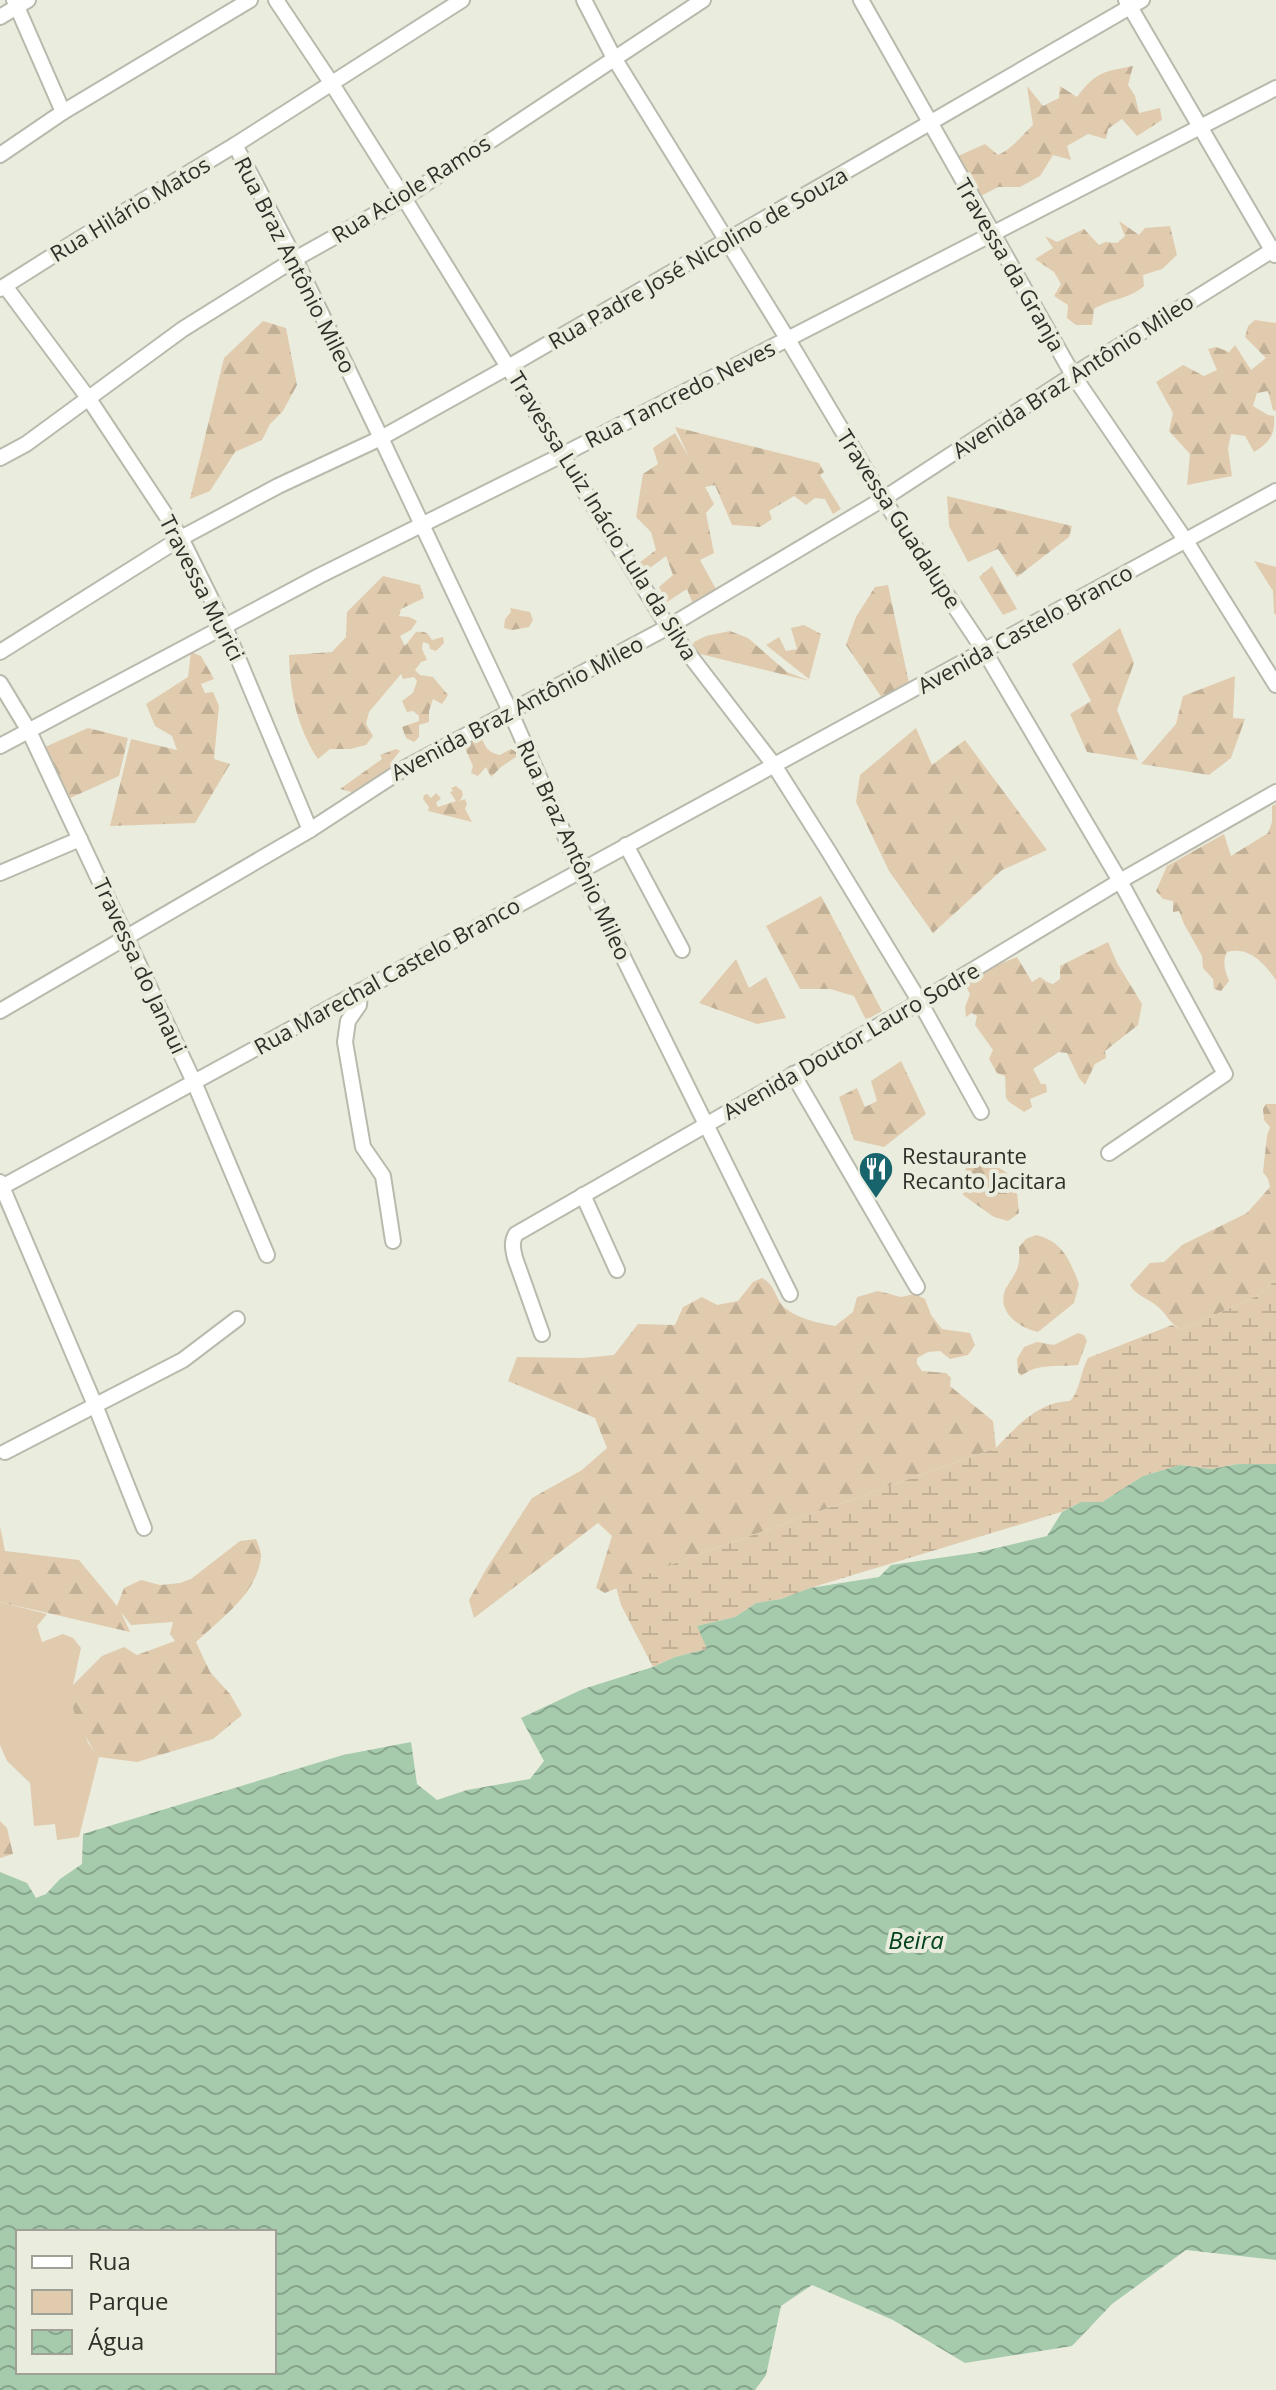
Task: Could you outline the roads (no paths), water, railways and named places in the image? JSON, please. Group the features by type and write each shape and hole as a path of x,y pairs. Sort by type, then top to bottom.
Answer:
{"street":[{"path":"0,155 63,112 250,0"},
{"name":"Travessa Luiz Inácio Lula da Silva","path":"276,0 404,198 668,627 774,765 920,1002 981,1112"},
{"name":"Rua Hilário Matos","path":"3,288 462,0"},
{"name":"Travessa Guadalupe","path":"584,0 614,58 883,499 985,652 1120,881 1225,1074 1109,1153"},
{"name":"Rua Aciole Ramos","path":"0,458 26,444 183,329 295,259 404,198 703,0"},
{"name":"Travessa da Granja","path":"861,0 1073,375 1186,541 1276,685"},
{"path":"0,17 20,2 63,112"},
{"path":"1133,2 1275,252"},
{"name":"Rua Padre José Nicolino de Souza","path":"0,652 181,538 278,486 381,438 508,367 930,124 1133,2"},
{"name":"Rua Tancredo Neves","path":"0,746 319,576 562,455 1276,88"},
{"name":"Rua Braz Antônio Mileo","path":"235,145 295,259 381,438 510,711 580,870 790,1294"},
{"name":"Avenida Braz Antônio Mileo","path":"0,1011 310,830 384,780 668,627 883,499 1073,375 1275,252"},
{"name":"Travessa Murici","path":"3,288 89,399 181,538 225,627 310,830"},
{"name":"Avenida Castelo Branco","path":"774,765 1276,491"},
{"name":"Travessa do Janaui","path":"0,683 29,731 194,1082 267,1255"},
{"name":"Rua Marechal Castelo Branco","path":"1,1185 774,765"},
{"name":"Avenida Doutor Lauro Sodre","path":"542,1334 515,1258 513,1239 516,1234 920,1002 1120,881 1276,792"},
{"path":"0,873 80,839"},
{"path":"626,845 682,950"},
{"path":"360,991 359,1005 348,1021 345,1042 363,1147 383,1176 393,1241"},
{"path":"793,1074 917,1287"},
{"path":"1,1185 144,1528"},
{"path":"583,1195 617,1270"},
{"path":"5,1452 183,1360 237,1319"}],"water":[{"name":"Beira","path":"1238,1464 1276,1464 1276,2260 1186,2250 1112,2304 1072,2346 965,2363 893,2320 812,2285 781,2306 766,2375 755,2390 0,2390 0,1872 27,1883 36,1898 46,1894 60,1879 82,1864 83,1834 343,1755 411,1742 417,1784 437,1800 467,1790 530,1779 544,1761 521,1718 583,1689 707,1649 697,1626 735,1617 756,1603 781,1599 810,1588 879,1577 891,1565 980,1552 1047,1536 1062,1512 1081,1502 1102,1502 1143,1476 1180,1465 1211,1469"}],"place":[{"name":"Restaurante Recanto Jacitara","path":"876,1200"}]}
